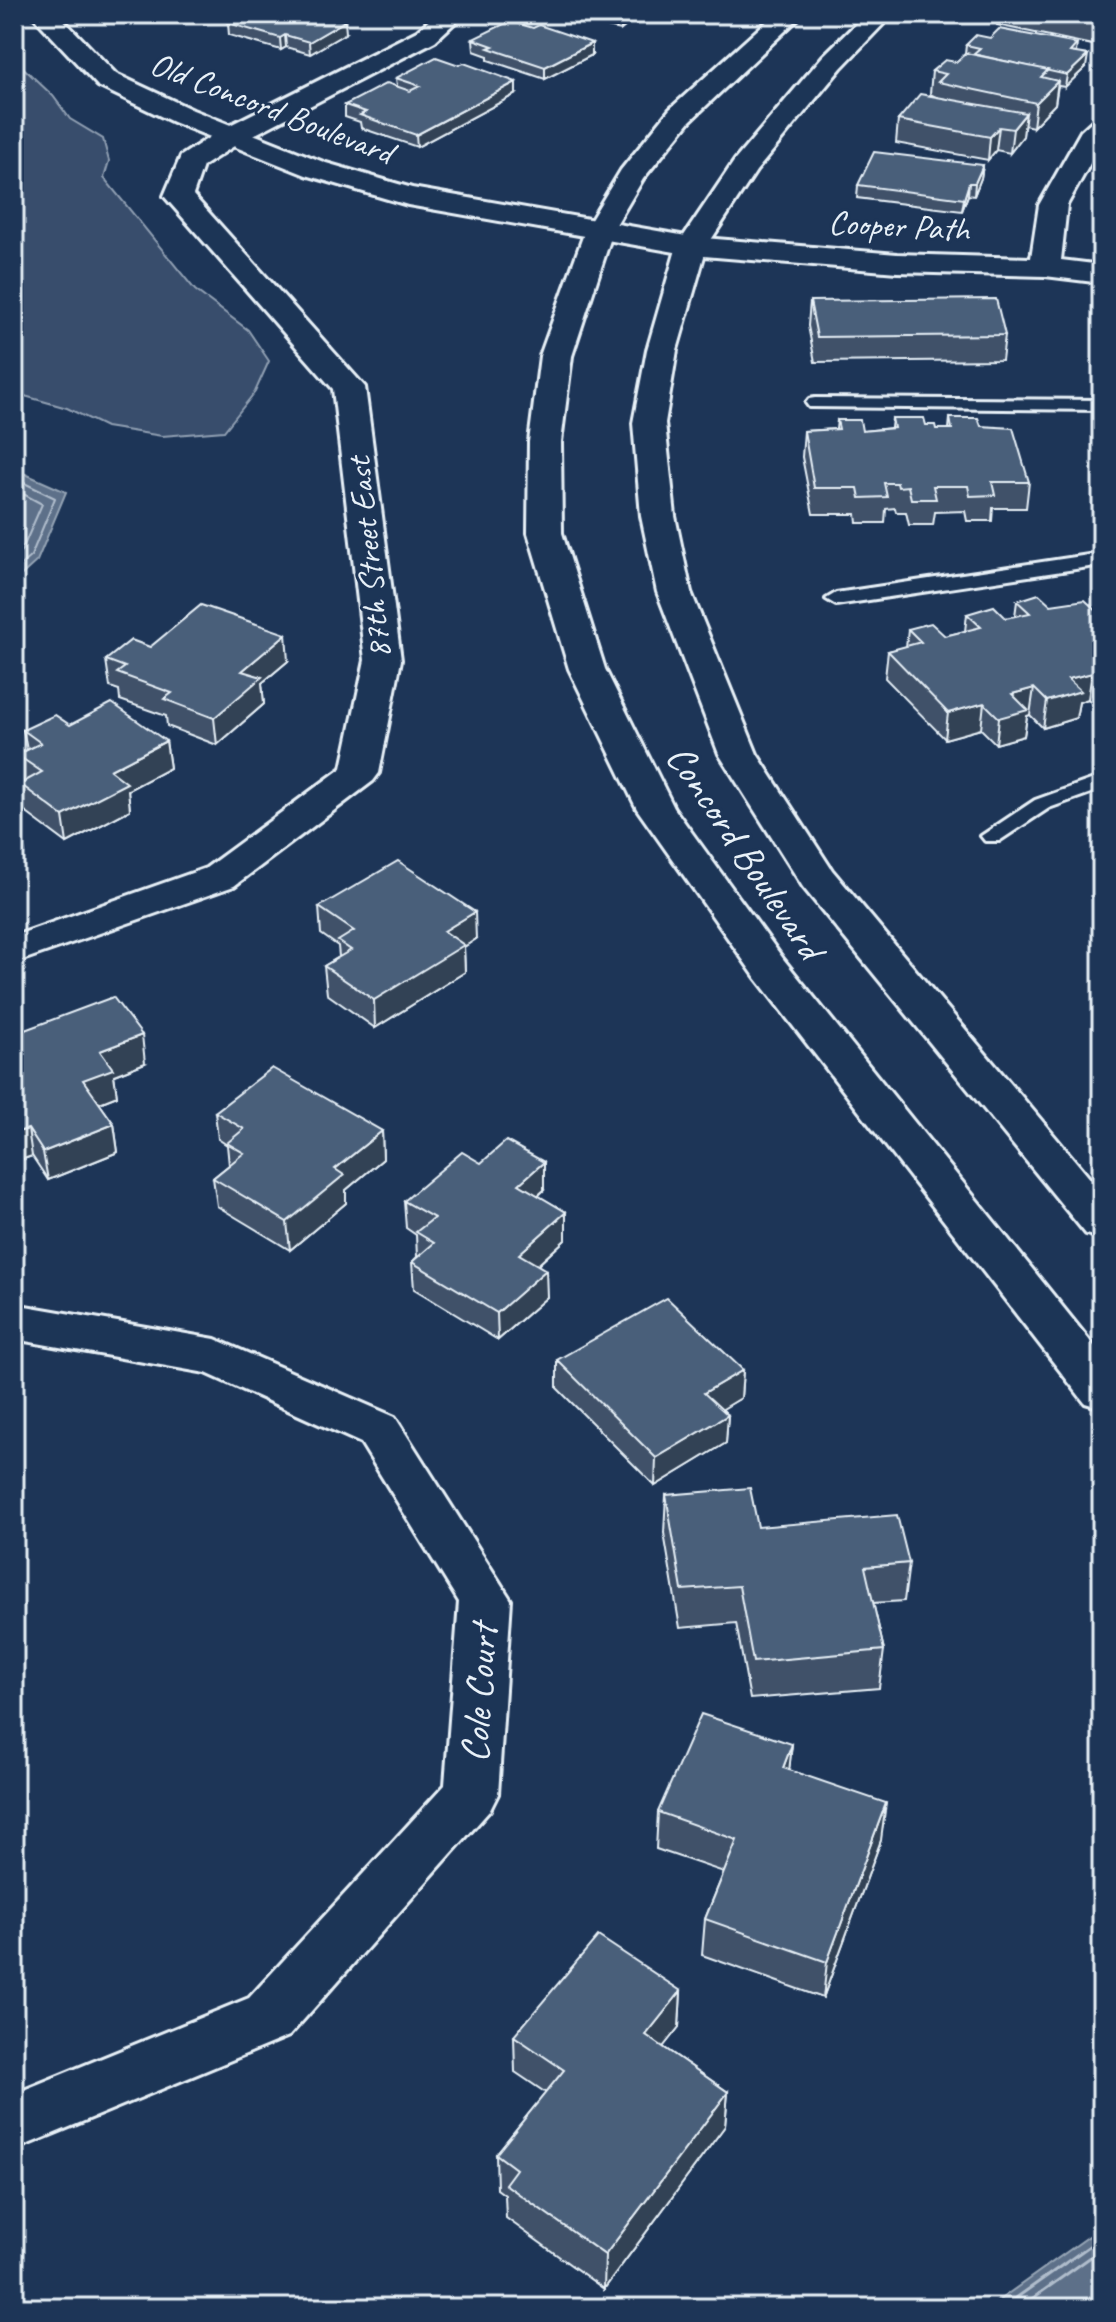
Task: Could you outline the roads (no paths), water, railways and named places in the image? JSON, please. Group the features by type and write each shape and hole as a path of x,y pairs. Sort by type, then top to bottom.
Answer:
{"street":[{"name":"Old Concord Boulevard","path":"44,14 107,80 316,169 408,196 692,246"},
{"path":"232,135 426,36 451,14"},
{"name":"Concord Boulevard","path":"790,14 680,115 631,176 600,228 556,356 545,442 545,533 587,669 656,809 770,969 1102,1390"},
{"name":"Concord Boulevard","path":"880,14 832,62 745,166 692,246 662,350 649,423 658,516 674,592 738,754 817,878 1102,1223"},
{"path":"1045,267 1053,205 1091,137 1102,127"},
{"name":"87th Street East","path":"14,950 220,877 360,773 383,660 349,387 178,196 191,162 232,135"},
{"name":"Cooper Path","path":"692,246 897,263 1045,267 1102,274"},
{"name":"Cole Court","path":"14,1321 215,1357 378,1430 485,1600 471,1794 269,2017 14,2122"}],"lane":[{"path":"815,403 1102,405"},
{"path":"836,599 1102,559"},
{"path":"992,836 1042,804 1102,782"}],"water":[{"path":"14,469 66,492 37,561 14,582"},
{"path":"1102,2227 1102,2308 988,2308"}]}
